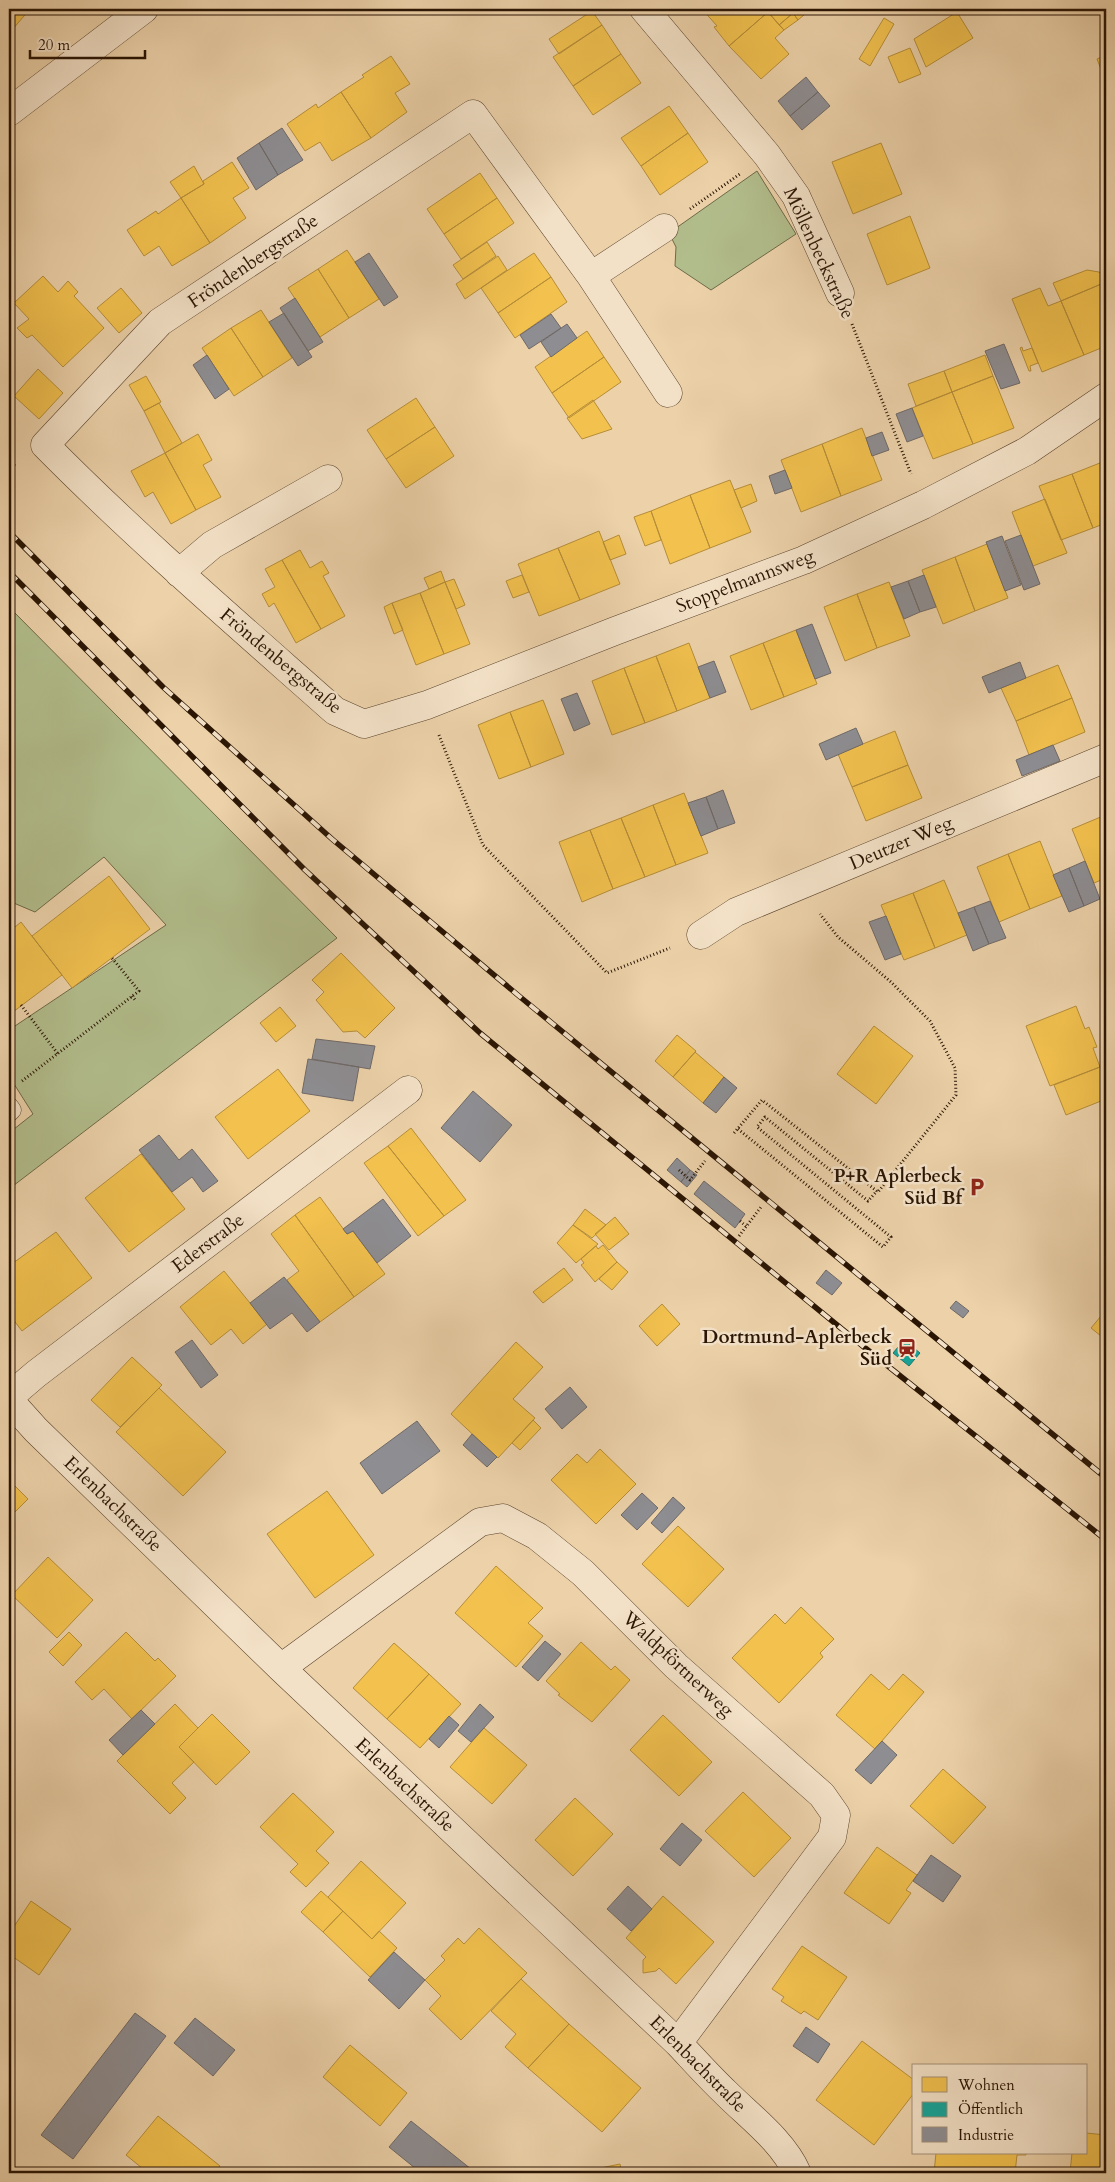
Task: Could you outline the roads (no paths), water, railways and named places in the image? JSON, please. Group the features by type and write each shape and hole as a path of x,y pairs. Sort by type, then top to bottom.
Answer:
{"street":[{"path":"9,112 144,9"},
{"name":"Möllenbeckstraße","path":"644,9 767,155 796,196 840,294"},
{"name":"Fröndenbergstraße","path":"364,724 334,711 179,573 45,445 160,322 474,114 591,276 668,392"},
{"path":"591,276 664,228"},
{"name":"Stoppelmannsweg","path":"364,724 427,705 615,631 804,560 923,505 1027,451 1106,397"},
{"path":"179,573 212,545 328,479"},
{"name":"Deutzer Weg","path":"701,935 736,912 1106,758"},
{"name":"Ederstraße","path":"9,1399 36,1374 408,1090"},
{"name":"Erlenbachstraße","path":"9,1399 36,1430 281,1668 678,2043 724,2092 769,2134 794,2166 796,2173"},
{"name":"Waldpförtnerweg","path":"281,1668 480,1522 503,1518 537,1536 584,1573 676,1666 822,1795 836,1815 832,1837 678,2043"}],"lane":[{"path":"9,1106 12,1110 9,1113"}],"railway":[{"path":"9,532 163,687 332,839 519,996 1106,1478"},
{"path":"9,572 305,870 480,1033 864,1347 1106,1540"}],"place":[{"name":"P+R Aplerbeck Süd Bf","path":"977,1187"},
{"name":"Dortmund-Aplerbeck Süd","path":"907,1348"}]}
